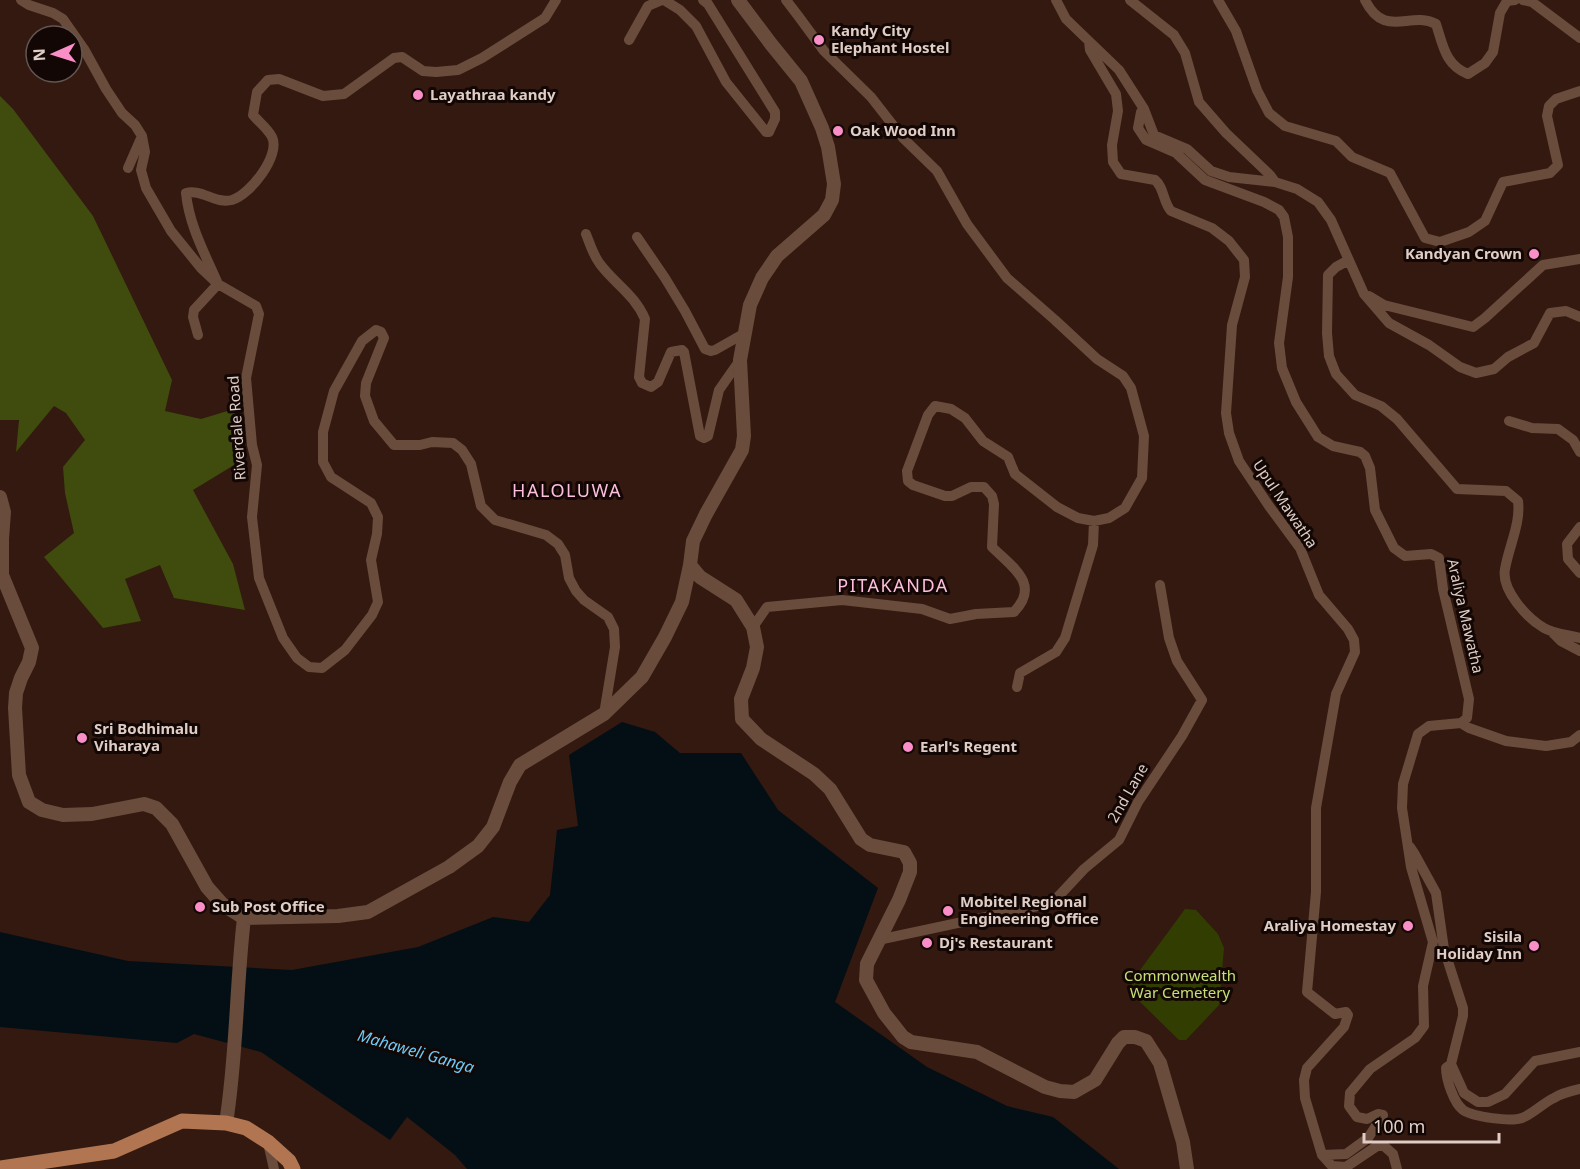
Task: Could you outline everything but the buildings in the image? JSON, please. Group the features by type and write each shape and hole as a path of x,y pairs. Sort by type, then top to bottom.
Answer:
{"main road":[{"path":"0,1168 53,1164 114,1151 182,1121 226,1123 246,1128 268,1142 289,1161 293,1169"}],"street":[{"path":"21,0 53,13 63,20 84,49 122,113 142,136 128,168"},
{"path":"198,335 193,317 194,310 218,284 188,210 186,193 194,191 219,201 233,200 248,191 262,175 270,159 272,138 253,115 256,92 268,80 279,80 323,96 344,94 394,58 402,57 423,71 458,70 482,58 545,18 556,0"},
{"path":"629,40 648,6 663,0 680,10 696,26 726,82 766,132 769,132 775,119 775,112 708,4 703,0"},
{"path":"0,497 4,512 2,575 32,648 29,662 16,693 15,708 19,775 29,802 42,810 63,815 92,814 144,804 156,808 172,824 207,887 222,904 244,918 338,916 368,912 449,867 478,846 493,827 510,782 520,765 604,714 642,677 682,602 693,541 742,450 744,436 740,360 750,304 762,278 777,256 824,215 832,200 834,184 828,147 801,81 738,0"},
{"path":"753,627 767,607 842,600 922,609 950,620 976,614 1014,612 1020,605 1026,589 1022,577 992,547 994,504 992,496 984,487 971,487 952,496 945,496 913,485 908,481 907,471 928,415 936,406 951,409 965,418 983,441 1008,457 1014,474 1057,507 1078,518 1094,521 1109,518 1125,508 1142,478 1144,436 1131,387 1122,376 1097,359 1007,278 967,224 937,171 903,138 871,97 824,51 786,0"},
{"path":"1056,0 1066,19 1119,70 1144,109 1154,135 1187,148 1211,171 1229,177 1275,182 1297,189 1317,202 1331,220 1364,294 1389,323 1429,345 1460,367 1476,374 1494,369 1508,357 1534,343 1550,313 1566,311 1580,317"},
{"path":"1130,0 1174,35 1185,53 1199,102 1275,182"},
{"path":"1218,0 1236,31 1257,90 1269,113 1286,126 1336,141 1352,157 1390,173 1425,238 1440,242 1469,232 1485,221 1503,182 1550,174 1558,165 1547,116 1549,106 1556,99 1580,91"},
{"path":"1365,0 1373,13 1389,22 1429,20 1436,24 1448,59 1460,71 1468,74 1485,63 1493,52 1500,13 1507,2 1515,0"},
{"path":"1523,0 1532,2 1580,38"},
{"name":"Upul Mawatha","path":"1089,42 1093,57 1116,94 1118,111 1112,145 1113,162 1121,174 1155,180 1159,183 1166,205 1171,211 1212,228 1229,241 1244,260 1245,277 1232,326 1226,413 1229,434 1239,461 1300,548 1318,595 1354,640 1355,652 1336,694 1316,808 1316,892 1307,992 1335,1014 1346,1012 1348,1015 1344,1028 1307,1068 1304,1080 1305,1098 1322,1155"},
{"name":"Araliya Mawatha","path":"1144,109 1141,112 1138,128 1146,140 1176,153 1206,180 1264,202 1279,210 1284,217 1288,237 1288,277 1279,343 1282,368 1296,402 1318,437 1333,446 1360,452 1365,456 1370,468 1375,510 1394,548 1405,556 1431,554 1439,558 1443,590 1470,699 1467,718 1461,723"},
{"name":"Riverdale Road","path":"142,136 145,152 141,170 146,188 171,231 201,268 218,284 256,306 259,314 246,378 252,445 257,465 252,517 255,551 259,578 283,638 297,658 309,667 322,668 345,650 372,615 378,602 371,560 378,517 371,503 331,477 323,462 323,432 334,390 362,341 376,330 381,332 384,338 366,384 365,396 374,421 394,445 453,443 462,450 471,464 481,507 495,520 546,535 558,544 566,555 569,578 576,591 584,600 608,617 614,629 615,647 604,714"},
{"path":"586,234 601,266 628,293 645,318 640,380 651,387 655,385 671,352 682,350 700,436 704,438 708,436 720,390 740,360"},
{"path":"637,237 665,278 705,349 715,350 745,333"},
{"path":"1364,294 1384,305 1473,327 1543,265 1580,259"},
{"path":"1349,260 1336,267 1329,275 1327,333 1329,356 1336,374 1355,395 1381,406 1397,418 1457,489 1506,491 1518,501 1520,511 1504,572 1506,584 1520,608 1544,628 1580,638"},
{"path":"1509,421 1532,428 1558,429 1573,440 1580,452"},
{"path":"1017,687 1020,673 1056,652 1065,638 1093,545 1094,521"},
{"path":"1580,528 1567,544 1568,559 1580,573"},
{"path":"690,565 700,577 736,600 753,627 757,647 753,668 741,699 742,719 761,739 814,774 830,789 861,839 870,845 904,852 910,863 910,872 899,900 867,964 866,980 884,1013 903,1037 911,1042 977,1052 1045,1087 1060,1092 1074,1092 1095,1080 1118,1042 1124,1037 1135,1037 1146,1041 1160,1063 1183,1142 1187,1169"},
{"name":"2nd Lane","path":"878,940 1047,904 1055,900 1084,869 1119,840 1138,802 1182,736 1202,700 1177,661 1169,638 1160,585"},
{"path":"1551,631 1561,642 1580,651"},
{"path":"1322,1155 1346,1154 1368,1138 1383,1115 1378,1114 1367,1119 1357,1117 1349,1106 1350,1093 1370,1069 1415,1038 1424,1026 1424,986 1433,942 1411,867 1402,808 1403,784 1418,734 1429,726 1461,723 1506,741 1546,746 1571,742 1580,735"},
{"path":"1407,845 1414,853 1436,893 1444,949 1463,1008 1451,1064 1446,1068 1451,1091 1462,1109 1474,1115 1500,1119 1522,1118 1556,1096 1580,1089"},
{"path":"226,1123 232,1081 244,918"},
{"path":"1451,1064 1464,1093 1478,1102 1488,1101 1505,1094 1534,1060 1580,1053"},
{"path":"268,1142 274,1169"},
{"path":"1322,1155 1332,1167 1346,1167 1377,1146 1384,1146 1393,1154 1397,1169"}],"green space":[{"path":"0,96 13,109 93,216 172,380 165,411 201,419 234,409 244,459 193,490 233,564 245,610 174,598 160,565 125,579 141,621 103,628 44,557 74,533 65,493 63,467 85,440 66,413 54,406 16,452 19,420 0,420"},
{"name":"Commonwealth War Cemetery","path":"1185,909 1196,910 1218,934 1224,948 1219,1005 1186,1040 1179,1040 1132,994 1132,981"}],"water":[{"name":"Mahaweli Ganga","path":"622,722 655,732 680,753 741,753 778,810 878,888 835,1002 927,1067 1007,1106 1053,1117 1119,1169 467,1169 455,1155 407,1117 390,1140 261,1052 194,1034 177,1043 0,1027 0,932 128,961 292,970 418,947 493,917 529,922 550,895 557,830 578,826 569,755"}],"place":[{"name":"Kandy City Elephant Hostel","path":"819,40"},
{"name":"Layathraa kandy","path":"418,95"},
{"name":"Oak Wood Inn","path":"838,131"},
{"name":"Kandyan Crown","path":"1534,254"},
{"name":"Sri Bodhimalu Viharaya","path":"82,738"},
{"name":"Earl's Regent","path":"908,747"},
{"name":"Sub Post Office","path":"200,907"},
{"name":"Mobitel Regional Engineering Office","path":"948,911"},
{"name":"Araliya Homestay","path":"1408,926"},
{"name":"Dj's Restaurant","path":"927,943"},
{"name":"Sisila Holiday Inn","path":"1534,946"}],"district":[{"name":"HALOLUWA","path":"567,491"},
{"name":"PITAKANDA","path":"893,586"}]}
